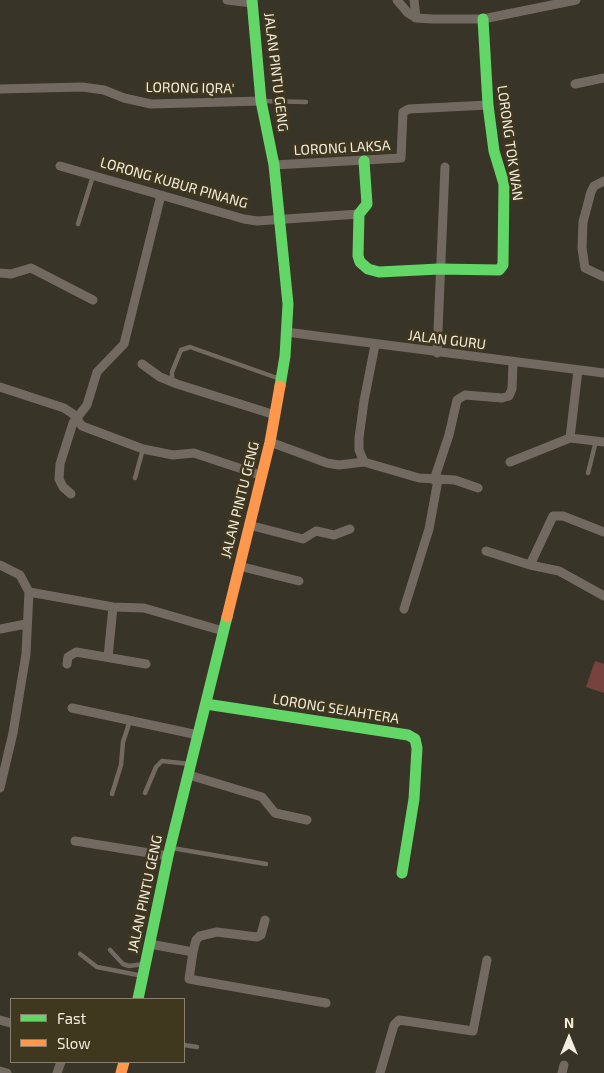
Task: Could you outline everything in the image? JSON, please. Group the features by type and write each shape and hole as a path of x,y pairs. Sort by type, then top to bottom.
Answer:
{"main road":[{"name":"JALAN PINTU GENG","path":"138,998 170,852 260,475 270,442 281,379 288,304 274,165 261,101 252,2"},
{"name":"LORONG TOK WAN","path":"359,214 358,256 360,262 368,269 379,272 439,269 499,270 503,266 504,184 494,151 488,105 483,19"},
{"path":"359,214 367,204 364,161"},
{"name":"LORONG SEJAHTERA","path":"206,704 408,735 415,739 417,748 414,800 402,873"}],"street":[{"path":"227,0 252,2"},
{"path":"397,0 408,13 416,18 483,19 576,0"},
{"path":"414,0 416,18"},
{"path":"575,84 604,78"},
{"name":"LORONG IQRA'","path":"0,89 82,87 104,90 124,98 151,104 261,101"},
{"name":"LORONG LAKSA","path":"274,165 401,158 403,112 409,109 488,105"},
{"name":"LORONG KUBUR PINANG","path":"60,166 93,174 235,218 257,221 359,214"},
{"path":"437,353 439,269 445,167"},
{"path":"604,181 594,186 591,192 583,222 582,248 585,268 604,277"},
{"path":"71,494 63,487 58,471 70,431 76,419 87,405 98,372 124,344 161,195"},
{"path":"0,273 11,274 31,268 93,300"},
{"name":"JALAN GURU","path":"286,332 513,363 604,373"},
{"path":"362,459 359,438 375,345"},
{"path":"404,609 429,528 436,480 456,400 462,396 502,398 509,396 512,389 513,363"},
{"path":"142,364 160,377 172,382 275,415"},
{"path":"570,438 578,370"},
{"path":"0,387 64,408 84,427 143,449 172,454 192,453 260,475"},
{"path":"510,462 570,438 600,442"},
{"path":"270,442 328,463 339,465 362,459 436,480 455,480 478,488"},
{"path":"530,565 553,516 563,516 604,532"},
{"path":"249,525 303,539 316,531 334,535 350,530"},
{"path":"486,551 530,565 559,571 604,596"},
{"path":"0,565 20,576 29,592 26,654 0,788"},
{"path":"239,566 299,581"},
{"path":"29,592 113,607 144,608 223,631"},
{"path":"108,657 113,607"},
{"path":"0,629 26,624"},
{"path":"67,664 71,653 76,652 146,664"},
{"path":"72,708 198,735"},
{"path":"190,770 262,797 275,813 307,820"},
{"path":"75,841 170,852"},
{"path":"265,920 260,935 257,938 217,932 200,936 196,940 189,979 326,1003"},
{"path":"150,944 193,952"},
{"path":"380,1073 394,1025 399,1020 472,1030 487,960"},
{"path":"0,1071 6,1073"}],"lane":[{"path":"261,101 306,102"},
{"path":"78,224 93,174"},
{"path":"172,382 172,372 181,350 190,347 281,379"},
{"path":"588,473 600,442"},
{"path":"135,478 143,449"},
{"path":"112,794 121,765 123,742 130,720"},
{"path":"145,792 156,767 162,761 190,770"},
{"path":"170,852 266,864"},
{"path":"110,950 122,964 129,966 145,964"},
{"path":"80,954 97,967 143,976"},
{"path":"185,1045 196,1047"}],"shaded area":[{"path":"595,661 604,664 604,693 586,687"}],"traffic: fast":[{"path":"252,0 261,101 274,165 288,304 285,356 280,386"},
{"path":"364,161 367,204 359,214 358,256 360,262 368,269 379,272 439,269 499,270 503,265 504,184 494,151 488,105 483,19"},
{"path":"138,998 168,856 227,617"},
{"path":"206,704 408,735 415,739 417,748 414,799 402,873"}],"traffic: slow":[{"path":"227,617 270,442 280,386"},
{"path":"121,1073 124,1063"}]}
